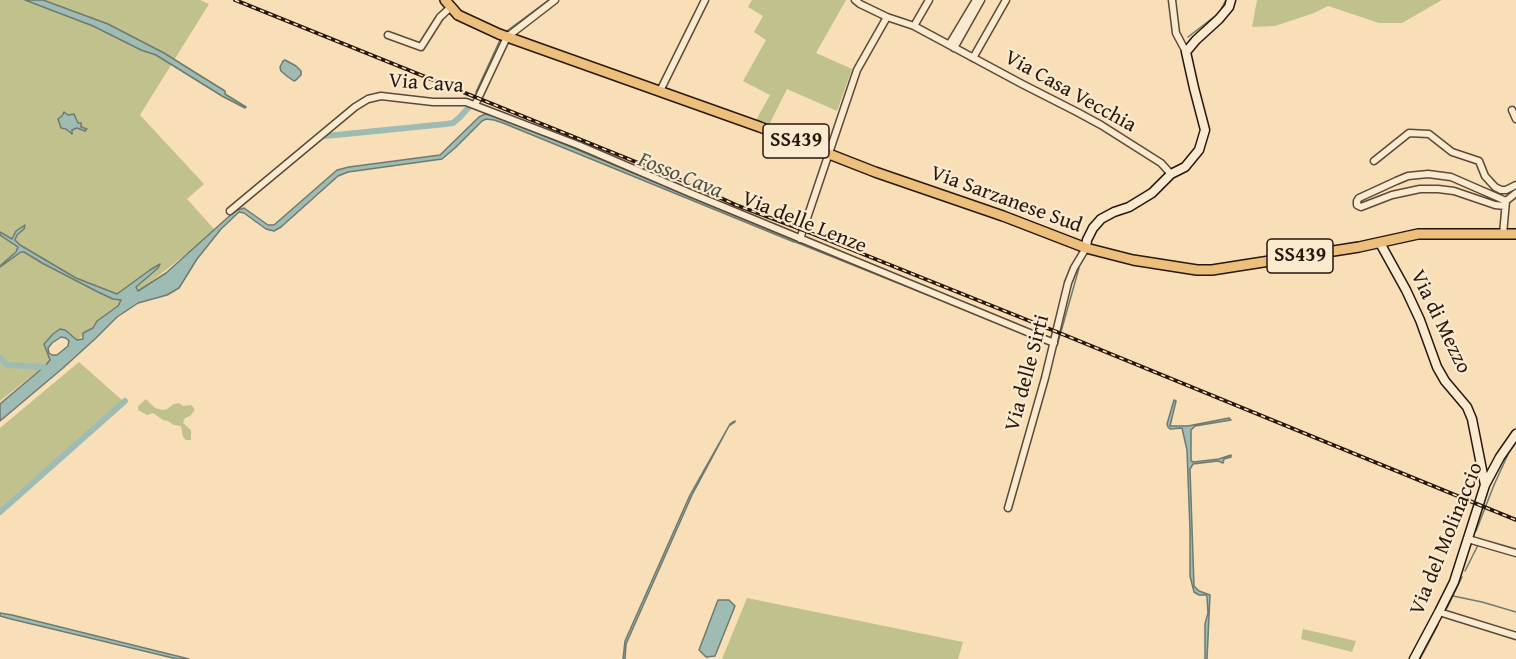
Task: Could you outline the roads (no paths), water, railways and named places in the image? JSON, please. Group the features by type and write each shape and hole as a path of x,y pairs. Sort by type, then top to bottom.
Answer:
{"main road":[{"name":"SS439","path":"448,4 458,15 503,36"},
{"name":"Via Sarzanese Sud","path":"503,36 760,127 875,172 1003,216 1086,248 1143,262 1212,270 1380,243 1418,234 1516,234"}],"street":[{"path":"503,36 555,0"},
{"path":"660,91 705,0"},
{"name":"Via Casa Vecchia","path":"855,0 887,17 914,26 1101,125 1161,163 1171,174"},
{"path":"914,26 929,0"},
{"path":"952,46 976,0"},
{"path":"952,46 981,0"},
{"path":"973,58 1006,0"},
{"path":"1086,248 1093,228 1101,219 1138,203 1171,174 1185,167 1199,150 1205,130 1186,52 1176,33 1172,0"},
{"path":"1186,52 1219,19 1229,7 1231,0"},
{"path":"388,35 421,47 448,4"},
{"path":"800,238 857,70 887,17"},
{"name":"Via Cava","path":"230,211 355,107 368,99 381,96 433,102 466,102 475,105 503,36"},
{"name":"Via delle Lenze","path":"475,105 578,145 1053,345"},
{"path":"1512,110 1516,119"},
{"path":"1374,161 1409,133 1429,134 1452,152 1479,161 1485,176 1495,187 1506,190 1516,185"},
{"path":"1428,174 1451,177 1506,204 1496,205 1454,191 1438,189 1420,189 1392,195 1361,207 1357,205 1357,201 1359,198 1408,176 1428,174"},
{"path":"1503,234 1506,204 1516,193"},
{"name":"Via di Mezzo","path":"1380,243 1420,320 1437,367 1445,381 1467,407 1472,419 1485,485"},
{"name":"Via delle Sirti","path":"1008,508 1068,283 1086,248"},
{"name":"Via del Molinaccio","path":"1414,659 1454,582 1485,485 1516,434"},
{"path":"1481,463 1495,467"},
{"path":"1468,539 1516,553"},
{"path":"1439,612 1516,636"}],"water":[{"path":"25,0 43,0 108,24 164,53 225,91 225,94 246,107 222,96 156,55 93,26"},
{"path":"285,60 301,71 301,75 294,81 281,71 280,67"},
{"path":"64,112 68,115 74,114 78,123 81,123 81,127 87,129 85,131 77,128 72,130 72,134 61,128 58,119"},
{"path":"485,114 499,117 794,240 794,242 503,123 486,119 442,159 348,172 338,176 274,231 266,229 244,213 239,212 221,229 197,259 179,288 167,295 138,303 117,317 63,368 0,421 0,404 50,360 44,344 53,334 60,329 65,330 77,340 83,339 83,333 93,328 97,321 118,306 121,300 98,292 24,252 0,267 16,252 18,247 0,235 0,232 12,239 16,231 25,225 15,240 20,245 76,278 117,294 160,264 136,287 138,291 166,273 235,211 244,208 268,225 274,225 337,170 440,155 479,117","holes":["61,337 69,341 68,346 57,355 49,353 48,348 52,343"]},
{"path":"1174,400 1176,401 1170,426 1188,426 1229,418 1231,420 1195,426 1191,430 1191,461 1219,459 1231,455 1224,459 1223,463 1218,461 1193,464 1190,469 1194,586 1199,591 1210,595 1207,659 1205,659 1205,624 1208,613 1207,597 1194,592 1190,576 1187,450 1182,428 1170,429 1167,424"},
{"path":"735,421 729,426 692,495 626,644 625,659 623,659 625,641 690,495 730,424"},
{"path":"718,600 729,600 735,606 715,656 706,657 699,650"},
{"path":"0,613 189,659 177,659 11,619 0,616"}],"waterway":[{"name":"Fosso Cava","path":"504,33 549,0"},
{"name":"Fosso Cava","path":"1188,37 1219,13 1226,0"},
{"name":"Fosso Cava","path":"476,92 500,40"},
{"path":"326,136 453,123 469,107"},
{"name":"Fosso Cava","path":"793,241 1000,324"},
{"name":"Fosso Cava","path":"1055,345 1057,346 1079,268"},
{"path":"0,358 7,365 44,367"},
{"path":"0,512 125,401"},
{"path":"1476,531 1494,485 1516,442"},
{"path":"1465,571 1478,545"},
{"path":"1447,608 1462,577"},
{"path":"1453,596 1516,612"},
{"path":"1420,659 1438,625"}],"railway":[{"path":"235,0 1516,520"}]}
